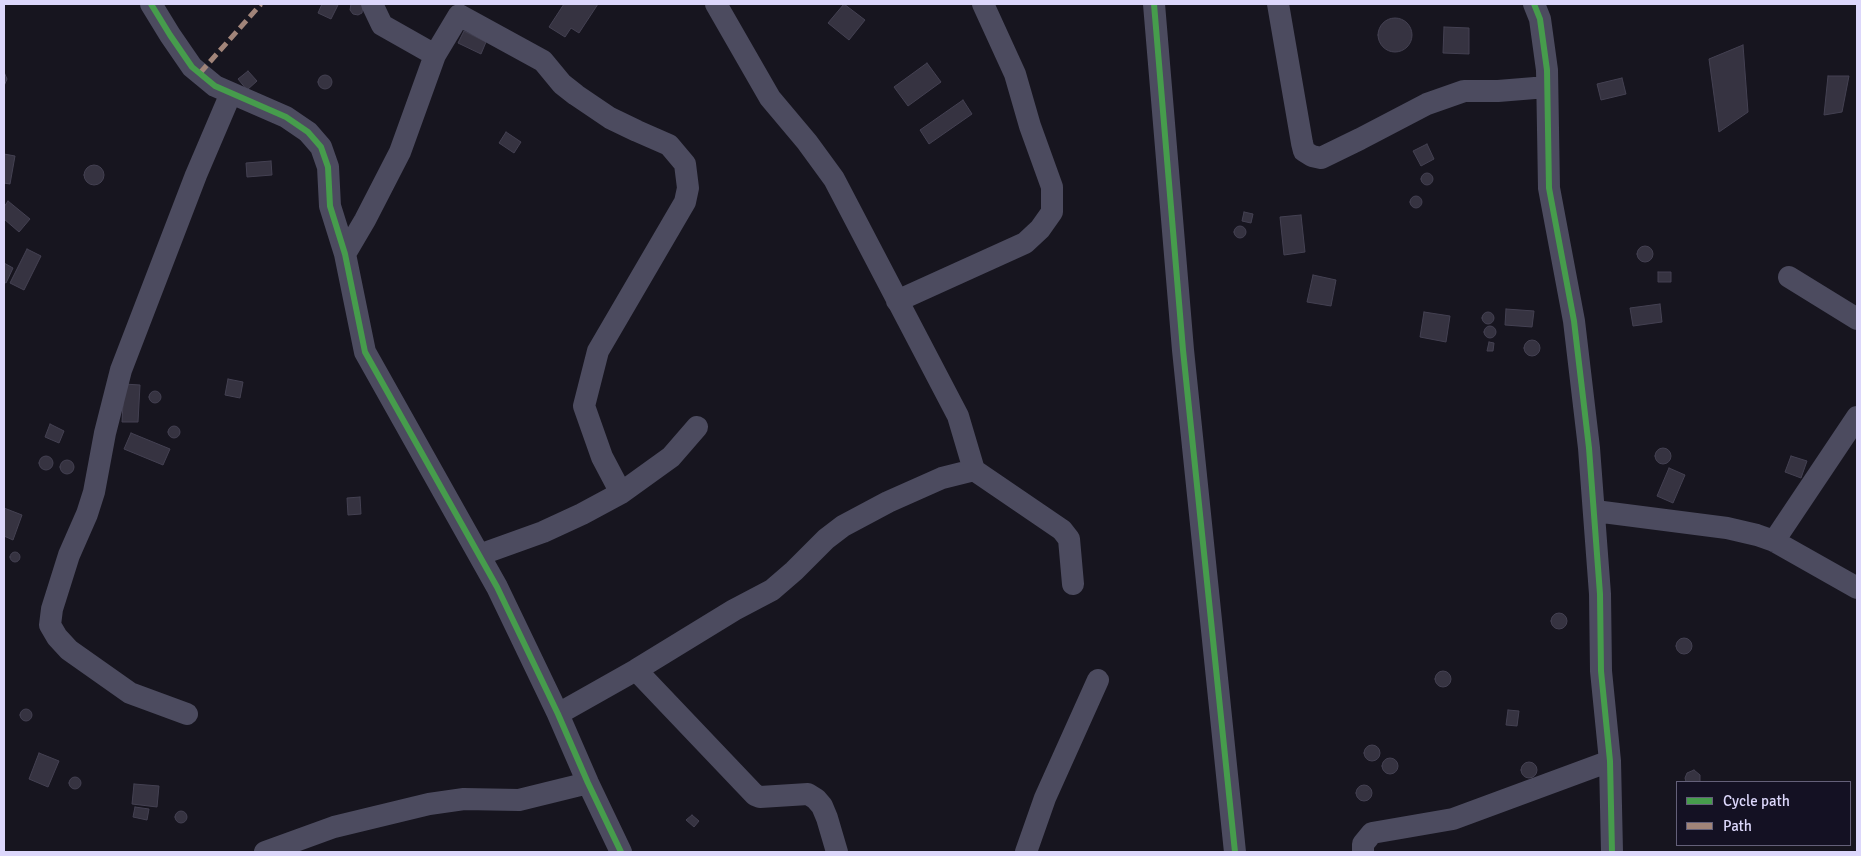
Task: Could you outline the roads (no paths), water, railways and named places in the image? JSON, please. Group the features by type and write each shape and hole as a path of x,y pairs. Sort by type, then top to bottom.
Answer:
{"street":[{"path":"151,4 192,67 215,86 286,117 308,132 321,147 328,167 330,206 345,254 366,352 497,588 558,714 621,852"},
{"path":"372,4 382,25 435,55"},
{"path":"716,4 770,98 807,142 834,179 958,416 974,470 1062,530 1069,539 1073,584"},
{"path":"897,301 1026,243 1040,229 1052,212 1052,187 1030,126 1015,74 983,4"},
{"path":"1154,4 1183,350 1235,852"},
{"path":"1278,4 1302,143 1304,151 1312,156 1321,158 1360,140 1427,104 1464,91 1498,91 1547,87"},
{"path":"1534,4 1540,19 1546,70 1549,188 1574,322 1589,448 1601,610 1601,671 1610,761 1612,852"},
{"path":"345,254 400,152 435,55 459,15 543,61 562,84 610,118 669,145 685,164 688,188 685,202 598,351 584,406 602,457 621,493"},
{"path":"187,714 130,693 114,683 69,650 56,637 50,625 52,609 69,556 88,514 105,433 121,370 196,175 231,93"},
{"path":"1789,277 1857,319"},
{"path":"1774,541 1857,417"},
{"path":"479,555 543,532 621,493 671,456 697,427"},
{"path":"558,714 636,670 734,610 772,590 826,539 843,526 888,502 933,482 974,470"},
{"path":"1594,511 1727,528 1774,541 1857,588"},
{"path":"636,670 755,796 808,794 816,799 822,806 827,818 837,852"},
{"path":"1026,852 1045,798 1098,680"},
{"path":"1363,852 1363,844 1372,833 1453,819 1610,761"},
{"path":"265,852 334,827 420,806 464,799 519,800 588,783"}]}
